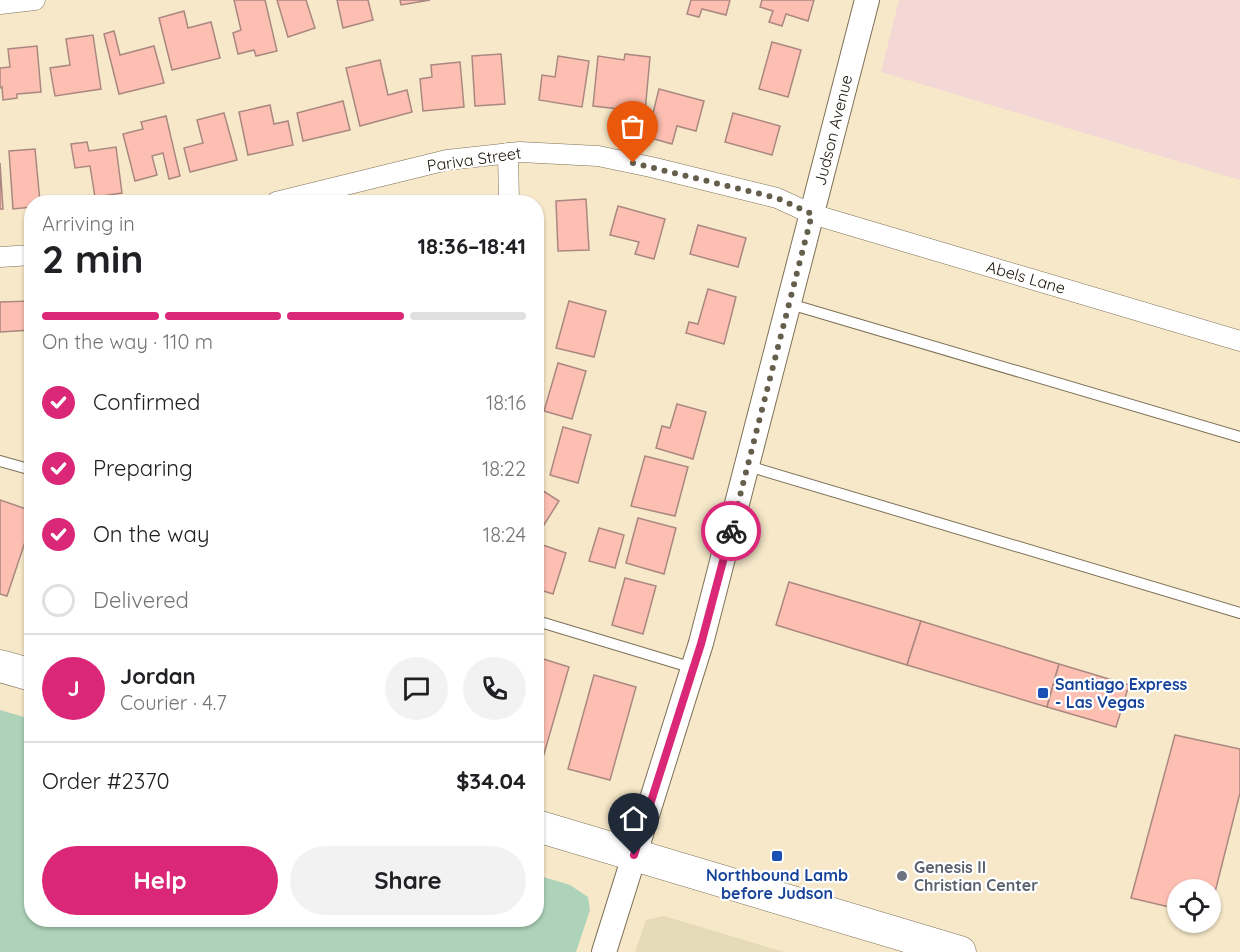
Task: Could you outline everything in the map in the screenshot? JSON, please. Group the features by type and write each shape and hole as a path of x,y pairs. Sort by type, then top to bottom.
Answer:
{"main road":[{"path":"0,666 24,673"},
{"path":"544,828 960,952"}],"street":[{"path":"0,4 34,0"},
{"name":"Judson Avenue","path":"604,952 693,668 748,466 867,0"},
{"name":"Pariva Street","path":"304,195 447,160 519,152 598,156 651,166 777,198 812,214"},
{"path":"508,153 509,195"},
{"name":"Abels Lane","path":"812,214 1240,340"},
{"path":"0,257 24,256"}],"lane":[{"path":"790,304 1240,437"},
{"path":"0,461 24,468"},
{"path":"748,466 1240,613"},
{"path":"544,623 693,668"}],"shaded area":[{"path":"899,0 1240,0 1240,180 881,72"}],"green space":[{"path":"0,710 24,717 24,927 544,927 544,877 570,885 588,897 590,910 576,952 0,952"}],"sand":[{"path":"664,916 784,952 635,952 646,920"}],"building":[{"path":"234,0 265,0 277,51 256,56 254,50 238,54 233,33 241,30"},
{"path":"277,0 306,0 315,28 288,37"},
{"path":"337,0 368,0 373,20 343,28"},
{"path":"400,0 430,0 401,5"},
{"path":"691,0 730,0 726,15 702,9 699,17 687,14"},
{"path":"762,0 814,0 808,21 786,14 782,26 769,22 773,11 760,7"},
{"path":"184,11 188,28 211,22 220,58 172,70 159,18"},
{"path":"114,31 120,55 154,46 164,83 119,94 104,34"},
{"path":"93,35 101,89 55,96 50,68 70,65 66,39"},
{"path":"772,42 801,50 788,97 759,89"},
{"path":"37,46 41,92 17,94 17,98 3,100 2,87 0,88 0,68 10,67 8,49"},
{"path":"501,54 505,104 475,106 472,56"},
{"path":"625,54 650,57 645,112 593,106 598,56 624,60"},
{"path":"558,56 589,61 582,107 539,100 542,75 555,77"},
{"path":"380,60 388,95 407,90 412,112 360,126 346,68"},
{"path":"460,62 464,107 423,111 420,79 432,77 431,65"},
{"path":"659,89 704,101 696,131 677,126 672,144 647,137"},
{"path":"343,101 350,130 303,141 297,113"},
{"path":"270,105 274,124 288,121 293,145 248,155 239,112"},
{"path":"224,113 237,160 190,172 184,148 203,143 197,120"},
{"path":"733,113 780,126 772,155 725,142"},
{"path":"166,116 180,176 169,179 163,153 152,156 157,175 135,181 123,134 143,129 141,122"},
{"path":"87,142 89,151 116,147 122,193 95,195 90,166 75,168 71,144"},
{"path":"35,149 39,195 24,195 24,208 13,209 9,151"},
{"path":"0,163 3,209 0,209"},
{"path":"586,199 589,250 558,251 556,201"},
{"path":"618,206 665,219 654,259 635,254 639,242 610,235"},
{"path":"698,225 746,238 738,267 690,254"},
{"path":"708,289 736,297 724,344 686,333 689,322 698,324"},
{"path":"24,301 24,330 0,332 0,302"},
{"path":"569,301 606,311 594,357 556,348"},
{"path":"558,363 586,371 572,419 544,411"},
{"path":"677,404 706,412 693,459 656,448 662,426 670,428"},
{"path":"563,427 591,435 578,483 550,475"},
{"path":"645,456 688,467 675,516 631,506"},
{"path":"544,491 559,501 544,525"},
{"path":"0,500 24,508 24,545 7,596 0,594"},
{"path":"638,518 676,528 664,574 626,563"},
{"path":"599,528 624,535 615,568 589,561"},
{"path":"544,545 566,553 553,594 544,591"},
{"path":"625,578 656,586 643,634 612,625"},
{"path":"789,582 921,621 907,665 776,625"},
{"path":"921,621 1059,664 1047,707 907,665"},
{"path":"544,659 569,667 544,754"},
{"path":"1059,664 1129,685 1116,727 1047,707"},
{"path":"594,675 636,687 610,780 568,769"},
{"path":"1175,735 1240,749 1240,793 1218,879 1167,879 1167,906 1131,898"}],"way so far":[{"path":"633,163 777,198 812,214 731,531"}],"place":[{"name":"Santiago Express - Las Vegas","path":"1043,693"},
{"name":"Northbound Lamb before Judson","path":"777,856"},
{"name":"Genesis II Christian Center","path":"902,876"}],"route":[{"path":"634,855 701,644 731,531"}]}
